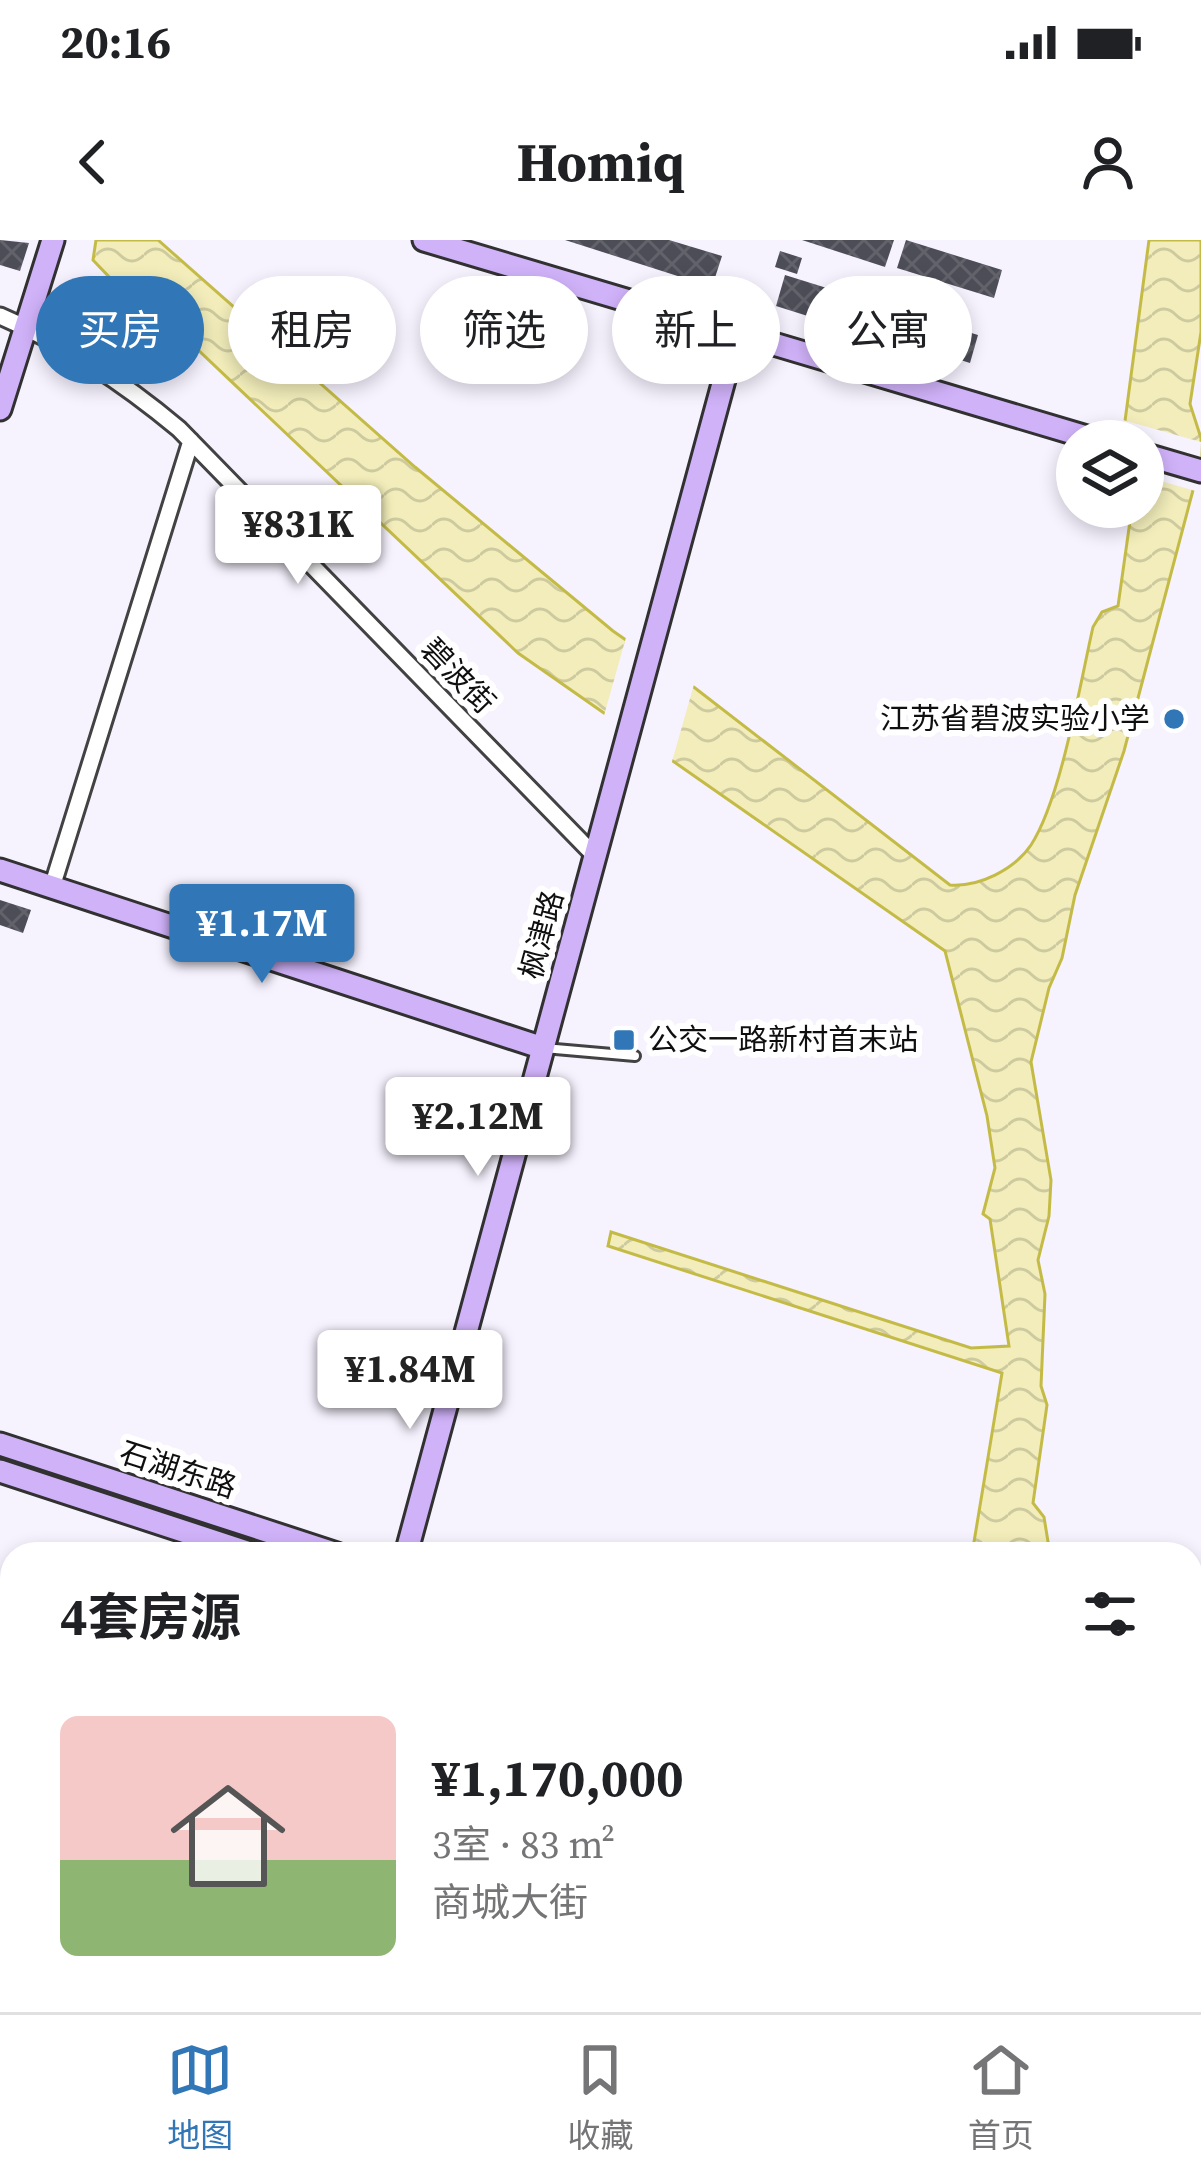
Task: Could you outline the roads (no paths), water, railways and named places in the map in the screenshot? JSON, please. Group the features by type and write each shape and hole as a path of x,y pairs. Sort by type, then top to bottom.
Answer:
{"street":[{"path":"0,409 53,240"},
{"path":"424,240 612,295"},
{"name":"碧波街","path":"0,316 102,371 191,441 595,856"},
{"path":"780,345 1056,428"},
{"name":"枫津路","path":"409,1542 723,384"},
{"path":"52,887 191,441"},
{"path":"1164,460 1201,471"},
{"path":"0,870 543,1048"},
{"name":"石湖东路","path":"0,1444 300,1542"},
{"name":"石湖东路","path":"0,1471 217,1542"}],"lane":[{"path":"543,1048 635,1056"}],"water":[{"path":"96,240 158,240 199,276 108,276 93,260"},
{"path":"1149,240 1201,240 1201,332 1190,404 1201,438 1201,460 1124,751 1075,895 1031,1062 1051,1180 1049,1216 1038,1260 1045,1294 1041,1386 1047,1405 1033,1503 1044,1517 1048,1542 974,1542 1002,1373 608,1246 611,1232 971,1348 1009,1346 990,1219 983,1214 995,1168 987,1116 945,951 518,653 234,384 321,384 613,631 695,688 950,885 984,880 1006,869 1031,845 1052,800 1093,627 1102,612 1118,606 1129,528 1164,528 1164,420 1125,420"},
{"path":"204,281 228,302 228,378 204,356"}],"place":[{"name":"江苏省碧波实验小学","path":"1174,719"},
{"name":"公交一路新村首末站","path":"624,1040"}]}
